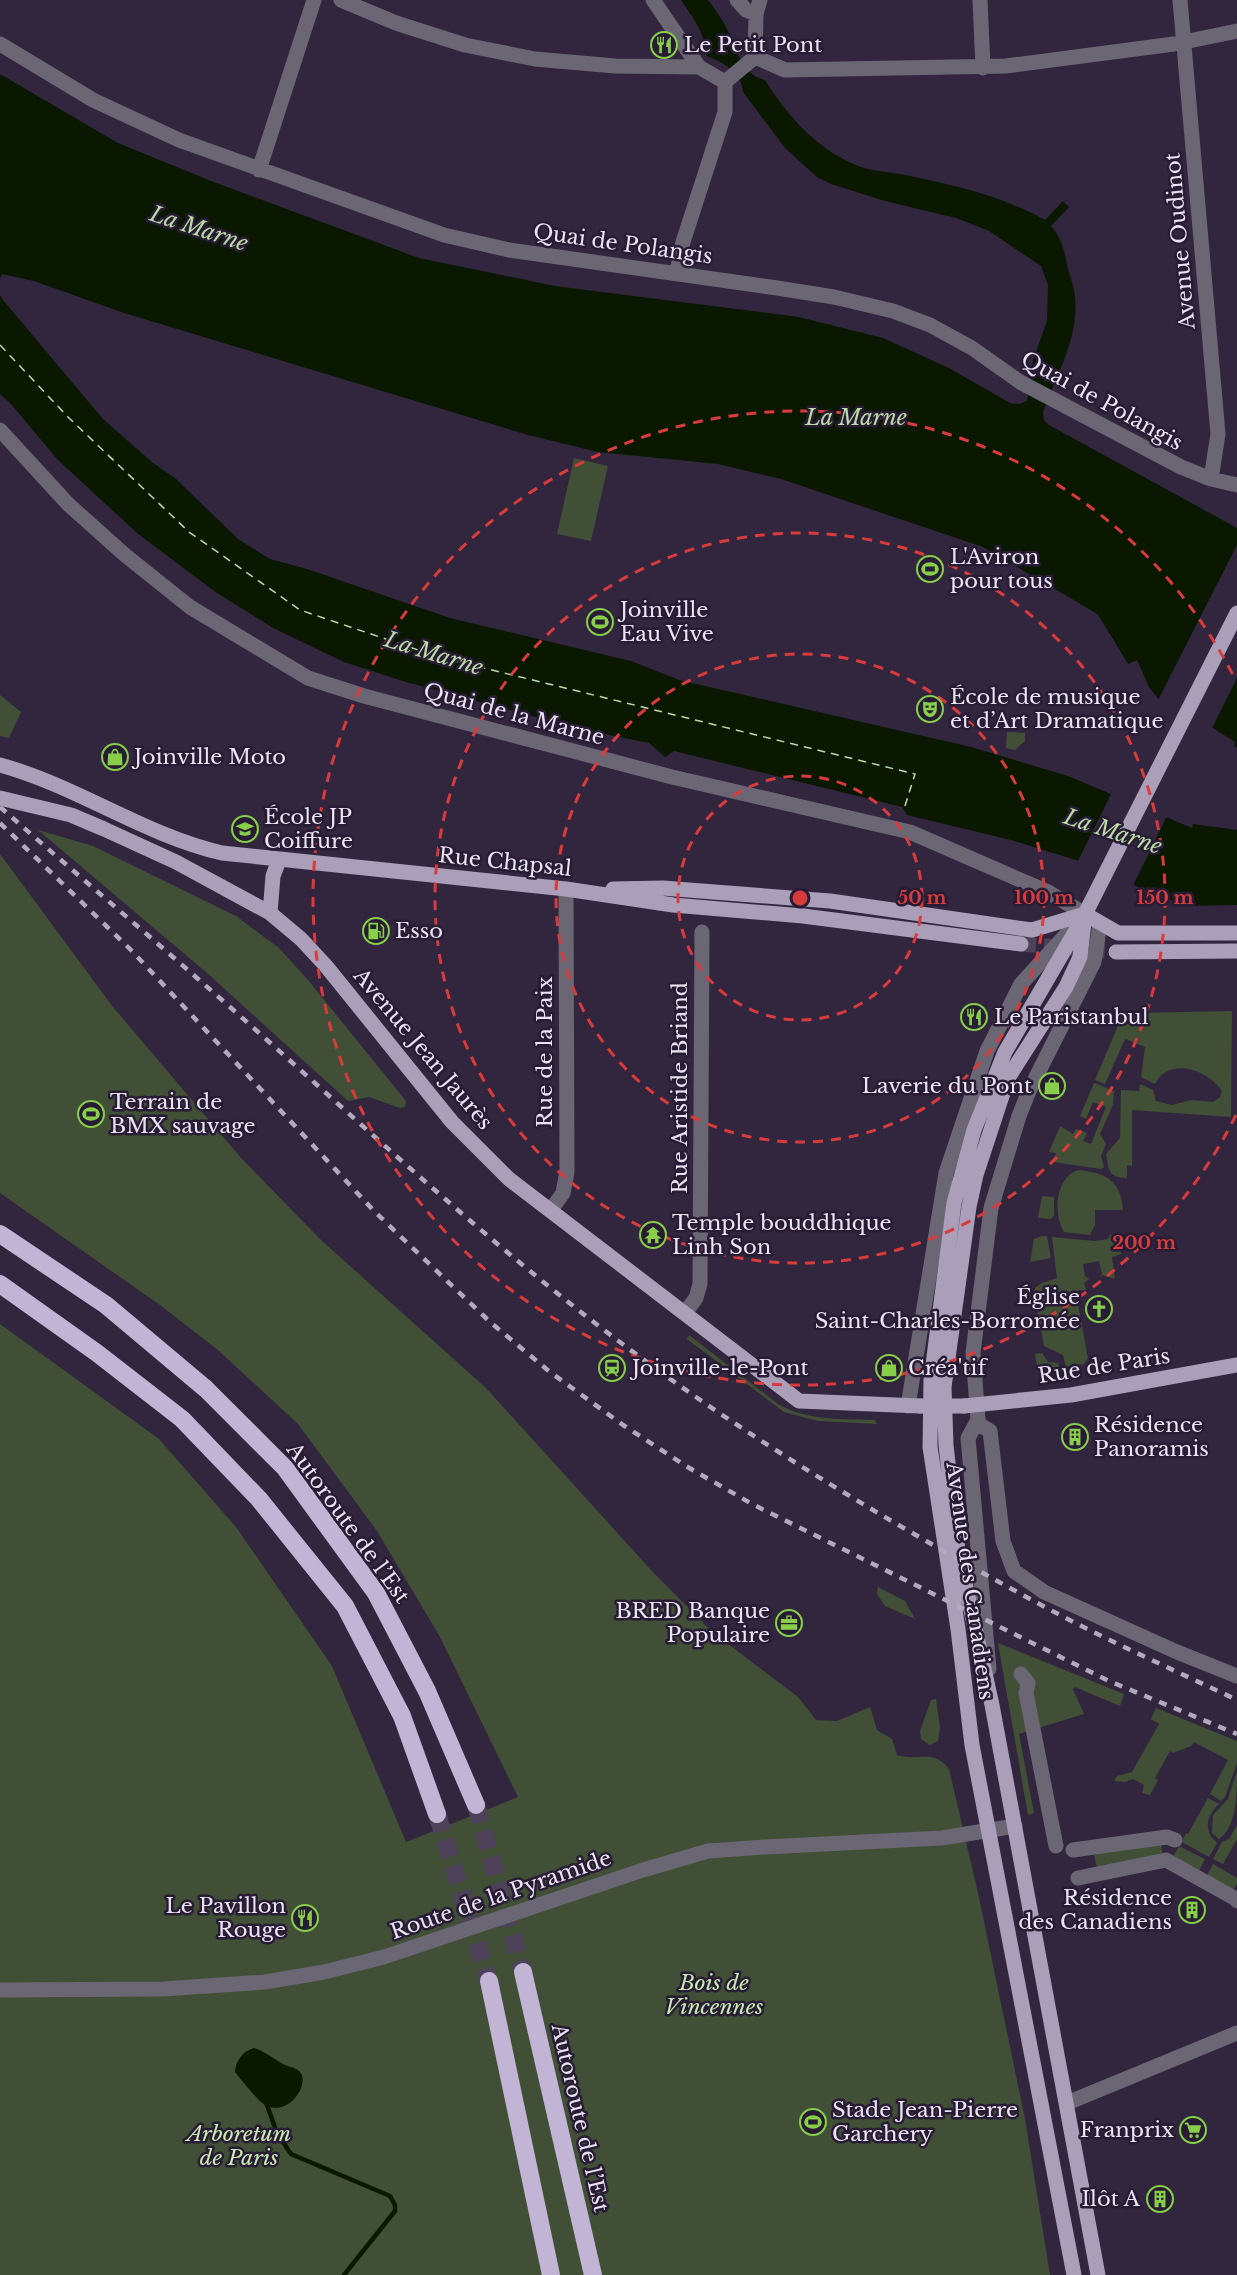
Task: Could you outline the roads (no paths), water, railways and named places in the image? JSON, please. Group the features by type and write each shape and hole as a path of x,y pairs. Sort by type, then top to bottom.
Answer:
{"highway":[{"name":"Autoroute de l’Est","path":"0,1234 106,1305 206,1389 285,1468 376,1593 427,1692 476,1805"},
{"path":"0,1284 97,1353 182,1419 259,1499 345,1606 402,1716 437,1814"},
{"name":"Autoroute de l’Est","path":"523,1972 593,2275"},
{"path":"489,1981 551,2275"}],"main road":[{"name":"Avenue des Canadiens","path":"1074,2275 972,1745 958,1629 930,1448 931,1372 954,1203 974,1130 1005,1052 1085,914 1237,613"},
{"name":"Rue Chapsal","path":"0,765 65,788 174,838 222,853 586,891 673,905 803,916 1021,944"},
{"name":"Avenue Jean Jaurès","path":"0,798 71,815 104,829 176,862 270,913 301,939 326,966 452,1122 509,1179 799,1401 914,1406"},
{"path":"270,913 273,876 279,860"},
{"path":"586,891 663,888 830,901 1032,930 1085,914 1118,933 1237,933"},
{"name":"Avenue des Canadiens","path":"1085,914 1080,957 1066,987 1008,1078 986,1140 969,1207 945,1371 946,1445 958,1551 992,1705 1098,2275"},
{"path":"1116,952 1237,951"},
{"name":"Rue de Paris","path":"914,1406 973,1411 1237,1365"}],"street":[{"path":"259,170 314,0"},
{"path":"340,0 396,23 465,45 535,59 615,66 699,67"},
{"path":"653,0 699,67 725,82"},
{"path":"725,82 755,57 758,7 746,10 737,0"},
{"path":"980,0 983,68"},
{"name":"Avenue Oudinot","path":"1180,0 1218,434 1211,478"},
{"path":"755,57 785,70 983,68 1184,43 1237,31"},
{"name":"Quai de Polangis","path":"0,44 93,100 179,140 444,235 509,250 677,272 834,297 893,310 930,325 972,348 1020,382 1181,468 1237,484"},
{"path":"677,272 683,242 725,112 725,82"},
{"name":"Quai de la Marne","path":"0,430 69,505 125,555 190,607 308,678 364,696 672,777 910,832 1048,892 1085,914"},
{"name":"Rue de la Paix","path":"551,1210 563,1193 567,1172 566,889"},
{"path":"914,1406 946,1173 987,1051 1021,984 1085,914"},
{"path":"992,1705 968,1438 973,1411 973,1353 992,1208 1019,1116 1029,1091 1094,962 1100,924"},
{"name":"Rue Aristide Briand","path":"685,1313 696,1298 700,1284 702,932"},
{"path":"973,1411 980,1425 990,1431 1003,1540 1014,1571 1044,1592 1177,1652 1237,1676"},
{"path":"1021,1674 1028,1683 1026,1693 1056,1846"},
{"name":"Route de la Pyramide","path":"0,1990 163,1989 265,1982 324,1972 384,1957 708,1851 765,1846 942,1838 1015,1826"},
{"path":"1073,1850 1167,1837 1175,1840"},
{"path":"1078,1878 1166,1860 1237,1901"},
{"path":"1067,2103 1237,2033"}],"water":[{"name":"La Marne","path":"681,0 708,0 725,25 741,60 750,72 765,80 784,107 807,133 848,162 868,169 975,191 1028,211 1045,220 1063,201 1069,207 1051,226 1064,252 1074,290 1074,328 1043,413 1044,420 1049,425 1237,528 1237,748 1234,746 1235,742 1213,728 1159,700 1149,687 1137,660 1128,664 1099,616 1094,612 983,547 781,479 718,464 598,452 528,435 124,313 34,281 2,274 0,279 0,74 118,143 211,181 419,258 555,286 799,317 883,338 949,368 1010,403 1019,404 1027,401 1033,360 1047,321 1048,285 1041,266 989,231 956,218 885,201 831,184 817,177 785,148 743,92 742,85 735,74 718,61 706,56 701,33"},
{"name":"La Marne","path":"0,295 103,419 153,463 175,478 238,539 270,559 307,569 450,618 631,661 679,680 971,747 1068,776 1192,828 1193,824 1237,830 1237,905 1186,906 1079,861 1011,840 907,815 902,807 674,751 665,757 649,743 584,730 406,682 344,662 273,628 214,591 137,533 57,459 0,394"},
{"path":"254,2048 300,2072 302,2083 300,2090 290,2103 275,2108 267,2106 255,2096 235,2072 241,2057"}],"waterway":[{"path":"267,2105 277,2133 291,2154 390,2196 395,2205 395,2211 344,2275"}],"tunnel":[{"path":"1021,944 1116,952"},
{"path":"476,1805 523,1972"},
{"path":"437,1814 489,1981"}],"railway":[{"path":"0,807 201,981 505,1251 655,1368 749,1433 845,1493 993,1579 1115,1643 1237,1700"},
{"path":"0,823 131,950 375,1212 490,1322 550,1372 623,1425 686,1466 752,1504 1109,1681 1237,1734"}],"place":[{"name":"Le Petit Pont","path":"664,45"},
{"name":"L'Aviron pour tous","path":"930,569"},
{"name":"Joinville Eau Vive","path":"600,622"},
{"name":"École de musique et d’Art Dramatique","path":"930,709"},
{"name":"Joinville Moto","path":"115,757"},
{"name":"École JP Coiffure","path":"245,829"},
{"name":"Esso","path":"376,931"},
{"name":"Le Paristanbul","path":"974,1017"},
{"name":"Laverie du Pont","path":"1052,1086"},
{"name":"Terrain de BMX sauvage","path":"91,1114"},
{"name":"Temple bouddhique Linh Son","path":"653,1235"},
{"name":"Église Saint-Charles-Borromée","path":"1099,1309"},
{"name":"Joinville-le-Pont","path":"612,1368"},
{"name":"Créa'tif","path":"889,1368"},
{"name":"Résidence Panoramis","path":"1075,1437"},
{"name":"BRED Banque Populaire","path":"789,1623"},
{"name":"Résidence des Canadiens","path":"1192,1910"},
{"name":"Le Pavillon Rouge","path":"305,1918"},
{"name":"Stade Jean-Pierre Garchery","path":"813,2122"},
{"name":"Franprix","path":"1193,2130"},
{"name":"Ilôt A","path":"1160,2199"}],"park label":[{"name":"Bois de Vincennes","path":"714,1995"},
{"name":"Arboretum de Paris","path":"239,2146"}]}
